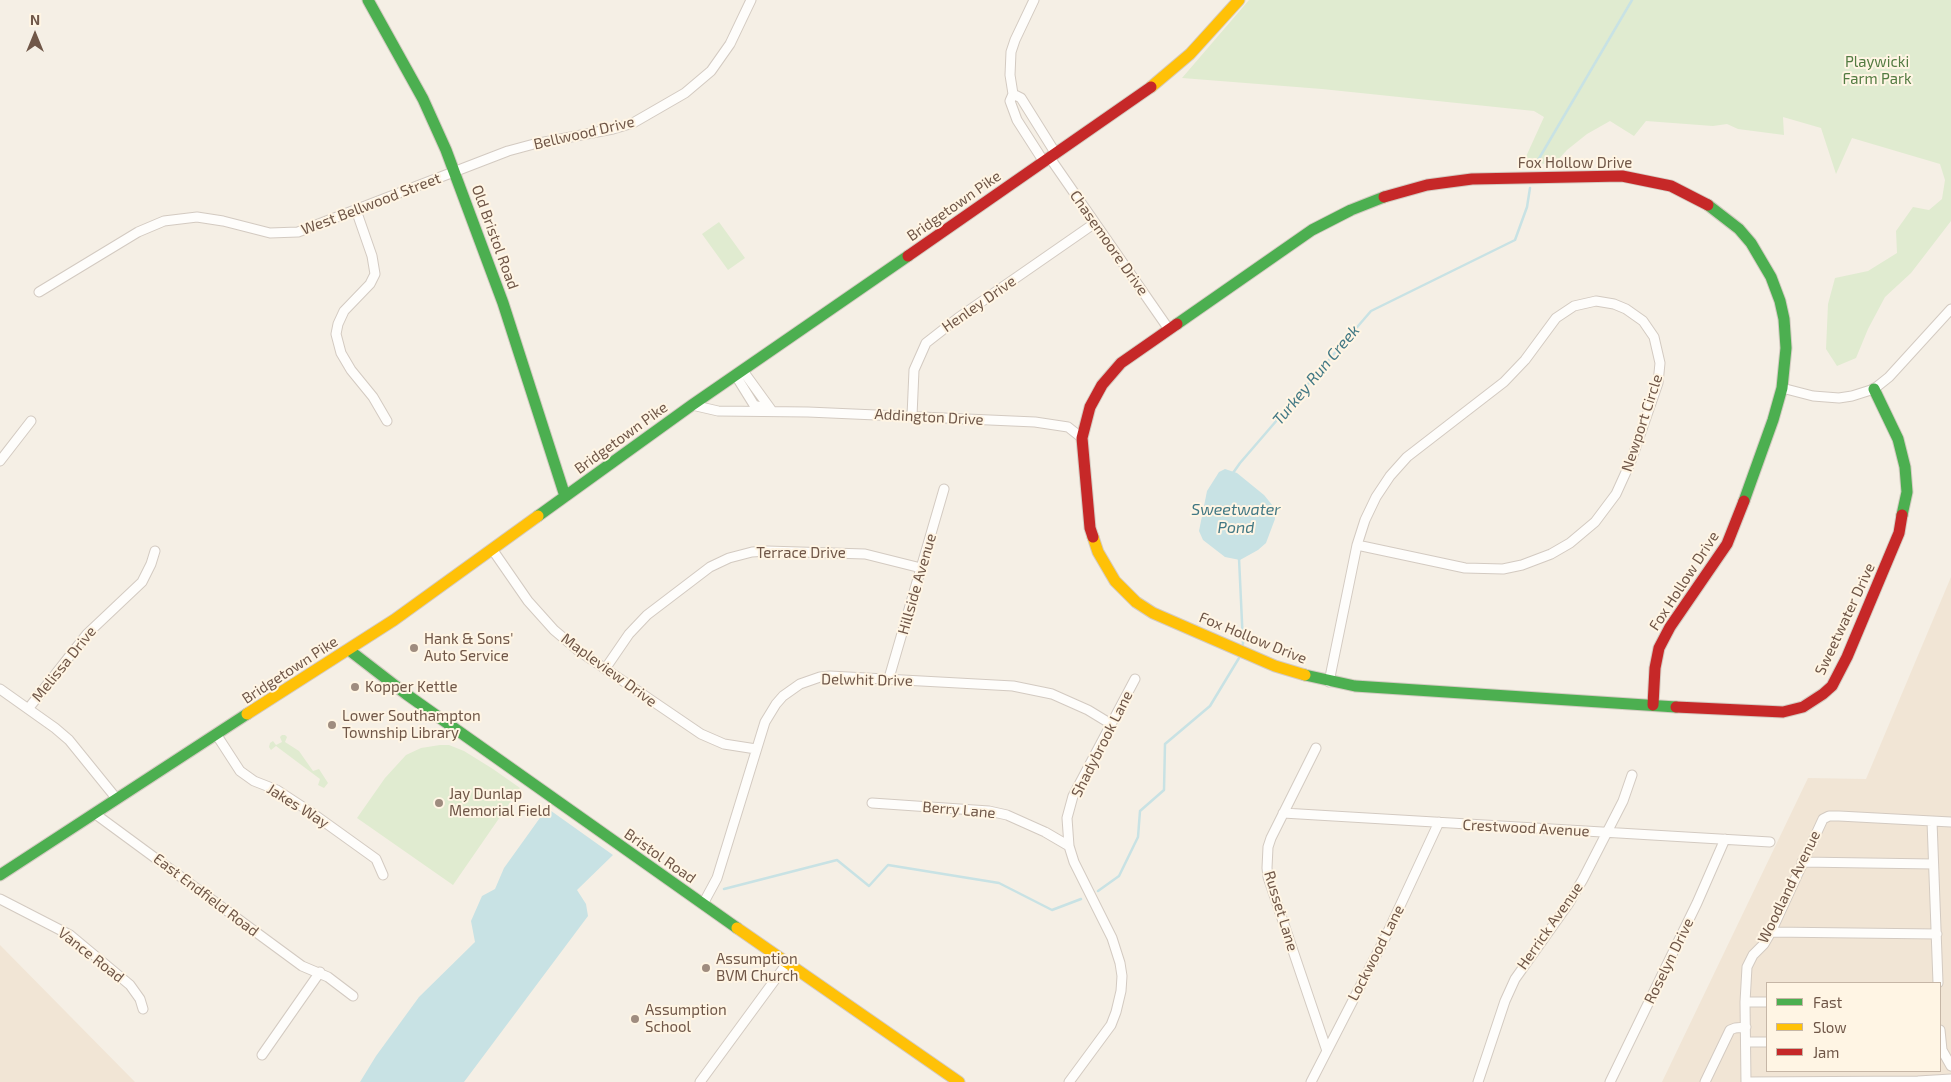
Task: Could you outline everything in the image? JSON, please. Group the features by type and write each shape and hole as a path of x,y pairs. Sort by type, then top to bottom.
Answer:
{"main road":[{"name":"Old Bristol Road","path":"368,0 423,99 455,171 503,303 565,496"},
{"name":"Bridgetown Pike","path":"0,875 94,812 394,620 692,405 1162,79 1190,54 1239,0"},
{"name":"Fox Hollow Drive","path":"1622,176 1671,186 1704,202 1731,222 1751,244 1771,277 1780,300 1784,319 1786,348 1782,388 1745,503 1733,532 1727,544 1670,627 1659,648 1655,668 1653,705 1368,688 1329,682 1275,666 1171,621 1144,607 1126,594 1105,567 1095,544 1089,520 1082,438 1090,407 1102,385 1121,363 1168,328 1312,230 1351,210 1392,194 1428,185 1472,179 1622,176"},
{"name":"Sweetwater Drive","path":"1653,705 1783,712 1803,707 1824,694 1832,686 1847,657 1893,550 1906,505 1907,479 1902,451 1894,428 1874,389"},
{"name":"Bristol Road","path":"348,650 460,732 703,904 959,1082"}],"street":[{"name":"Bellwood Drive","path":"455,171 522,147 614,129 643,118 685,93 711,70 730,44 751,0"},
{"path":"1034,0 1015,40 1012,52 1010,75 1013,94 1010,101 1014,115 1050,158"},
{"path":"1013,94 1021,98 1050,158"},
{"name":"Chasemoore Drive","path":"1050,158 1168,328"},
{"name":"West Bellwood Street","path":"39,292 133,234 164,221 188,218 213,219 270,233 289,234 310,228 455,171"},
{"path":"356,210 372,256 375,274 370,284 344,311 336,334 341,353 373,397 387,421"},
{"name":"Henley Drive","path":"912,416 914,370 926,343 958,318 1095,223"},
{"name":"Newport Circle","path":"1329,682 1357,545 1370,508 1398,466 1415,449 1509,377 1525,360 1543,334 1561,314 1574,306 1588,302 1607,302 1636,315 1649,329 1658,347 1659,374 1632,461 1624,479 1606,509 1595,522 1570,543 1536,561 1494,570 1465,568 1357,545"},
{"path":"1782,388 1813,396 1839,398 1874,389 1889,377 1951,309"},
{"name":"Addington Drive","path":"740,373 754,405 772,411"},
{"name":"Addington Drive","path":"692,405 718,410 1035,422 1068,428 1082,438"},
{"path":"0,461 31,421"},
{"name":"Hillside Avenue","path":"889,678 944,489"},
{"name":"Mapleview Drive","path":"492,549 528,601 554,630 605,669 708,738 724,744 756,749"},
{"name":"Melissa Drive","path":"28,709 87,634 142,582 155,551"},
{"name":"Terrace Drive","path":"605,669 629,634 647,615 710,567 729,558 752,552 767,551 865,554 921,568"},
{"name":"Delwhit Drive","path":"703,904 717,878 756,749 770,713 783,696 800,684 830,676 1013,686 1039,690 1076,704 1111,724"},
{"name":"Shadybrook Lane","path":"1069,1082 1111,1025 1119,998 1122,976 1112,938 1074,862 1069,846 1068,818 1073,796 1135,679"},
{"path":"0,689 69,740 116,798"},
{"name":"Jakes Way","path":"216,734 240,772 254,781 277,790 312,812 376,859 383,874"},
{"name":"Russet Lane","path":"1316,748 1283,813 1268,847 1267,857 1268,878 1327,1051"},
{"name":"Herrick Avenue","path":"1478,1082 1505,1000 1514,979 1569,903 1623,801 1632,775"},
{"name":"Berry Lane","path":"872,803 989,811 1007,815 1045,832 1069,846"},
{"name":"East Endfield Road","path":"94,812 302,966 320,972 353,996"},
{"name":"Crestwood Avenue","path":"1283,813 1770,842"},
{"name":"Woodland Avenue","path":"1746,1082 1745,1002 1748,967 1753,955 1764,944 1771,932 1821,822 1825,817 1839,816 1951,822"},
{"path":"1932,821 1938,982"},
{"name":"Lockwood Lane","path":"1311,1082 1386,936 1439,822"},
{"name":"Roselyn Drive","path":"1610,1082 1697,903 1725,839"},
{"path":"1802,862 1933,864"},
{"name":"Vance Road","path":"0,899 70,935 130,984 140,999 143,1009"},
{"path":"1771,932 1936,934"},
{"path":"700,1082 788,962"},
{"path":"262,1055 320,972"},
{"path":"1745,1002 1766,1002"},
{"path":"1705,1082 1730,1030 1746,1027"},
{"path":"1746,1042 1766,1042"},
{"path":"1941,1046 1944,1056 1951,1066"},
{"path":"1746,1082 1918,1081 1951,1079"}],"shaded area":[{"path":"1951,577 1951,1082 1662,1082 1808,778 1866,779"},
{"path":"0,945 135,1082 0,1082"}],"green space":[{"name":"Playwicki Farm Park","path":"1249,0 1951,0 1951,221 1911,273 1885,297 1868,329 1856,358 1837,366 1826,349 1828,304 1835,278 1868,271 1897,253 1896,231 1913,207 1929,210 1942,199 1945,180 1940,164 1852,138 1836,174 1821,128 1783,117 1784,135 1738,129 1727,124 1713,126 1646,121 1634,136 1610,121 1587,134 1567,150 1553,165 1524,161 1544,117 1534,111 1322,89 1182,78"},
{"path":"719,222 745,258 728,270 702,234"},
{"path":"282,735 287,737 285,742 299,751 313,771 319,769 328,783 324,788 318,785 320,779 276,746 271,750 269,747 270,743 273,741 276,745 282,742 280,737"},
{"name":"Jay Dunlap Memorial Field","path":"449,745 464,751 520,788 453,885 357,818 385,778 406,755 421,748"}],"water":[{"name":"Sweetwater Pond","path":"1225,469 1237,473 1264,495 1273,506 1275,519 1266,543 1240,560 1225,557 1203,540 1199,531 1207,491 1219,472"},
{"path":"547,808 613,855 577,890 586,904 588,916 464,1082 360,1082 376,1056 419,997 475,942 471,921 482,896 495,889 504,868"}],"waterway":[{"name":"Turkey Run Creek","path":"1537,162 1632,0"},
{"name":"Turkey Run Creek","path":"1233,475 1240,463 1371,311 1515,240 1527,207 1530,188"},
{"name":"Turkey Run Creek","path":"1239,558 1243,644"},
{"name":"Turkey Run Creek","path":"1098,891 1119,876 1138,837 1140,811 1164,790 1165,744 1210,706 1239,658"},
{"name":"Turkey Run Creek","path":"724,889 837,860 869,886 888,865 999,883 1052,910 1081,899"}],"traffic: fast":[{"path":"368,0 423,99 446,150 503,303 565,496"},
{"path":"1177,324 1312,230 1351,210 1384,197"},
{"path":"1708,205 1739,229 1751,243 1771,277 1780,301 1784,319 1786,348 1782,388 1773,420 1744,501"},
{"path":"538,516 692,405 908,256"},
{"path":"1874,389 1898,439 1905,467 1907,492 1902,515"},
{"path":"349,650 406,694 737,928"},
{"path":"1305,675 1355,686 1676,707"},
{"path":"0,875 247,714"}],"traffic: slow":[{"path":"1151,87 1190,54 1239,0"},
{"path":"247,714 394,620 538,516"},
{"path":"1093,537 1098,552 1115,581 1136,602 1153,613 1275,666 1305,675"},
{"path":"737,928 959,1082"}],"traffic: jam":[{"path":"908,256 1151,87"},
{"path":"1384,197 1427,185 1472,179 1622,176 1671,186 1708,205"},
{"path":"1093,537 1090,528 1082,438 1090,407 1102,385 1121,363 1177,324"},
{"path":"1653,705 1655,668 1659,648 1670,627 1727,544 1744,501"},
{"path":"1676,707 1783,712 1803,707 1823,694 1832,686 1847,657 1899,533 1902,515"}],"place":[{"name":"Hank & Sons' Auto Service","path":"414,648"},
{"name":"Kopper Kettle","path":"355,687"},
{"name":"Lower Southampton Township Library","path":"332,725"},
{"name":"Jay Dunlap Memorial Field","path":"439,803"},
{"name":"Assumption BVM Church","path":"706,968"},
{"name":"Assumption School","path":"635,1019"}]}
